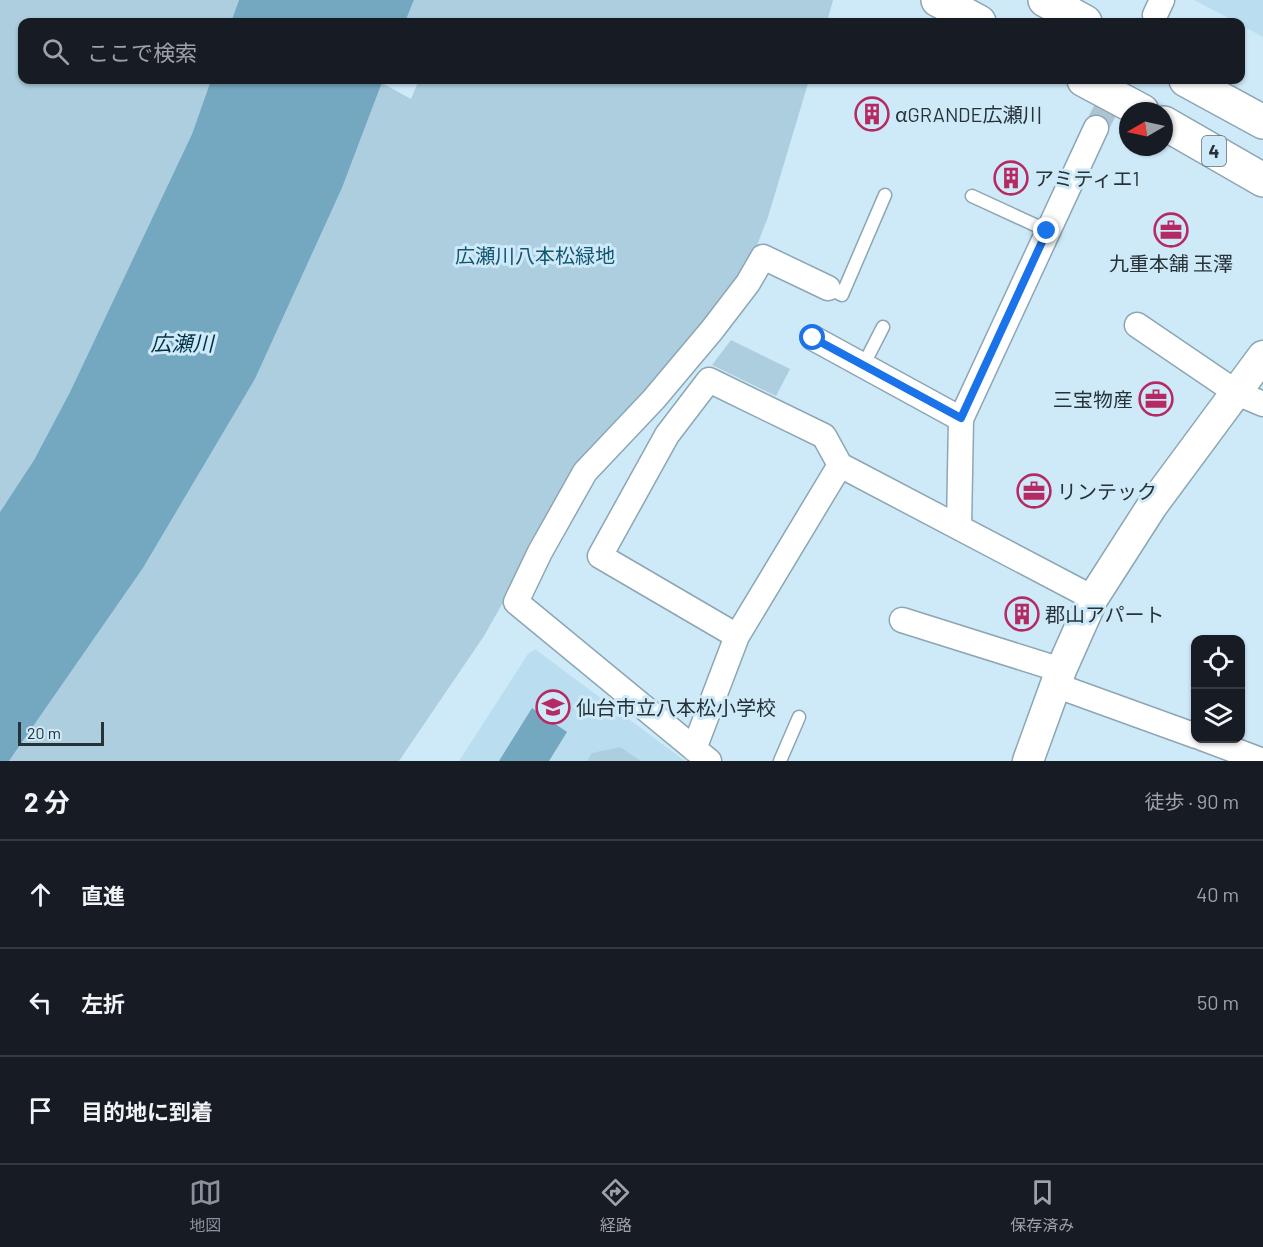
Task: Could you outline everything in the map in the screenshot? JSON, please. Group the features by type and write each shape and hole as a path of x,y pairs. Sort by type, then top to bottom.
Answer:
{"highway":[{"path":"938,0 972,18"},
{"path":"1045,0 1078,18"},
{"path":"1091,84 1125,102"},
{"path":"1193,84 1263,122"},
{"name":"4","path":"1173,128 1263,180"}],"street":[{"path":"959,527 961,418 1096,128"},
{"path":"828,288 763,257 748,283 712,330 654,399 585,472 540,552 516,602 701,755 737,636 840,465"},
{"path":"1137,325 1250,398"},
{"path":"813,338 961,418"},
{"path":"1028,761 1058,678 1093,598 1152,506 1250,398 1263,356"},
{"path":"737,636 600,556 667,435 709,380 824,436 840,465 1093,598"},
{"path":"902,620 1058,678 1191,734"},
{"path":"1215,743 1263,761"}],"lane":[{"path":"828,288 842,295 885,195"},
{"path":"972,196 1047,231"},
{"path":"863,366 883,327"},
{"path":"780,761 799,717"}],"shaded area":[{"path":"1194,0 1263,0 1263,37 1245,27 1245,18 1228,18"},
{"name":"仙台市立八本松小学校","path":"535,649 685,761 459,761 528,654"}],"green space":[{"path":"0,0 239,0 232,18 18,18 18,84 210,84 192,134 70,392 34,460 0,512"},
{"path":"414,0 833,0 828,18 407,18"},
{"name":"広瀬川八本松緑地","path":"382,84 411,99 417,84 808,84 768,217 750,263 726,301 579,469 484,636 399,761 9,761 143,568 255,379 342,188"},
{"path":"731,340 790,369 776,396 712,365"},
{"path":"620,747 641,761 587,761 592,753"}],"water":[{"path":"239,0 414,0 407,18 232,18"},
{"name":"広瀬川","path":"210,84 381,84 342,188 255,379 143,568 9,761 0,761 0,512 34,460 70,392 192,134"},
{"path":"532,708 567,732 549,761 499,761"}],"tunnel":[{"path":"1096,128 1119,84"}],"place":[{"name":"αGRANDE広瀬川","path":"872,114"},
{"name":"アミティエ1","path":"1011,178"},
{"name":"九重本舗 玉澤","path":"1171,230"},
{"name":"三宝物産","path":"1156,399"},
{"name":"リンテック","path":"1034,491"},
{"name":"郡山アパート","path":"1022,614"},
{"name":"仙台市立八本松小学校","path":"553,707"}],"route":[{"path":"813,338 961,418 1047,231"}]}
